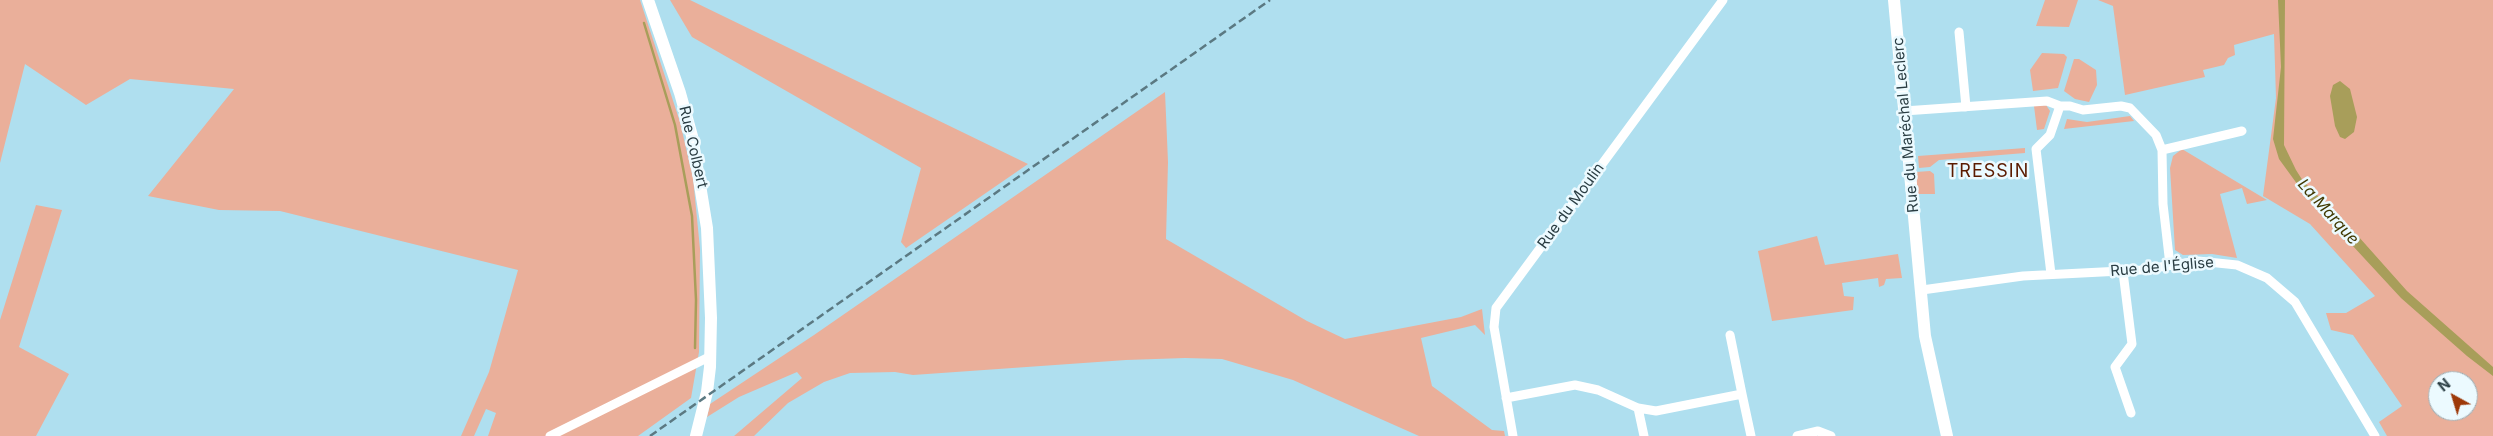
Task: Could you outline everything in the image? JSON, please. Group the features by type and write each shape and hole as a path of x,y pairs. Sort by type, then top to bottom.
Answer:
{"main road":[{"name":"Rue Colbert","path":"648,0 680,94 697,158 708,228 710,300 707,392 696,436"},
{"name":"Rue du Maréchal Leclerc","path":"1894,0 1928,353 1947,436"},
{"name":"Rue Colbert","path":"689,436 708,358"}],"street":[{"name":"Rue du Moulin","path":"1513,436 1494,327 1496,308 1723,0"},
{"path":"1959,32 1966,106"},
{"path":"1904,111 2047,101 2060,106 2089,111 2121,106 2130,108 2156,135 2162,150 2163,204 2170,265"},
{"path":"2051,274 2036,149 2050,135 2060,106"},
{"path":"2162,150 2242,131"},
{"name":"Rue de l'Église","path":"1922,296 2051,274 2122,272 2198,261 2230,263 2259,273 2286,292 2300,308 2375,436"},
{"path":"2122,272 2132,344 2115,367 2131,413"},
{"path":"1730,335 1751,436"},
{"path":"550,436 708,358"},
{"path":"1506,398 1575,385 1598,390 1638,408 1661,410 1742,394"},
{"path":"1638,408 1644,436"},
{"path":"1797,436 1818,431 1831,436"}],"shaded area":[{"path":"0,0 640,0 680,122 693,178 700,249 699,352 691,398 638,436 488,436 496,413 486,409 474,436 461,436 489,372 518,270 280,211 219,210 148,196 234,89 130,79 86,105 25,64 0,163"},
{"path":"670,0 690,0 1028,164 906,248 901,242 921,168 692,37"},
{"path":"2045,0 2078,0 2069,27 2036,26"},
{"path":"2098,0 2493,0 2493,436 2387,436 2379,422 2402,406 2353,335 2331,330 2326,313 2346,313 2375,296 2310,224 2263,196 2276,98 2274,34 2234,45 2235,55 2228,58 2224,65 2203,70 2205,77 2125,95 2113,6"},
{"path":"2042,53 2064,54 2067,57 2058,88 2033,91 2030,70"},
{"path":"2074,59 2079,59 2096,70 2097,85 2089,102 2075,99 2064,91"},
{"path":"1165,92 1168,162 1166,239 1307,321 1345,339 1461,317 1482,309 1485,335 1475,325 1421,338 1432,386 1492,430 1504,431 1505,436 1419,436 1293,380 1222,359 1185,358 1126,360 913,375 895,372 850,373 824,382 788,403 754,436 734,436 802,378 797,372 739,397 707,417 710,404 814,335"},
{"path":"2046,105 2050,111 2044,129 2037,130 2034,106"},
{"path":"2130,116 2134,121 2064,129 2067,119 2087,122"},
{"path":"2025,148 2025,153 1939,160 1930,167 1919,168 1918,156"},
{"path":"2182,149 2267,200 2247,204 2242,188 2220,194 2237,258 2212,254 2183,255 2175,250 2170,168 2173,156"},
{"path":"1930,171 1934,174 1935,194 1917,194 1916,172"},
{"path":"36,205 62,210 19,347 69,374 36,436 0,436 0,320"},
{"path":"1817,236 1825,265 1898,254 1902,278 1886,279 1884,285 1879,287 1878,278 1842,283 1844,296 1854,297 1853,310 1772,321 1758,251"}],"water":[{"name":"La Marque","path":"2278,0 2285,0 2284,145 2296,170 2303,181 2358,236 2407,291 2493,367 2493,376 2467,356 2401,298 2303,192 2279,159 2273,139 2281,67"},
{"path":"2340,81 2350,89 2357,117 2354,132 2345,139 2340,137 2335,126 2330,96 2333,85"}],"waterway":[{"path":"644,23 675,125 692,216 696,300 695,348"}],"railway":[{"path":"650,436 1270,0"}],"district":[{"name":"TRESSIN","path":"1988,172"}]}
